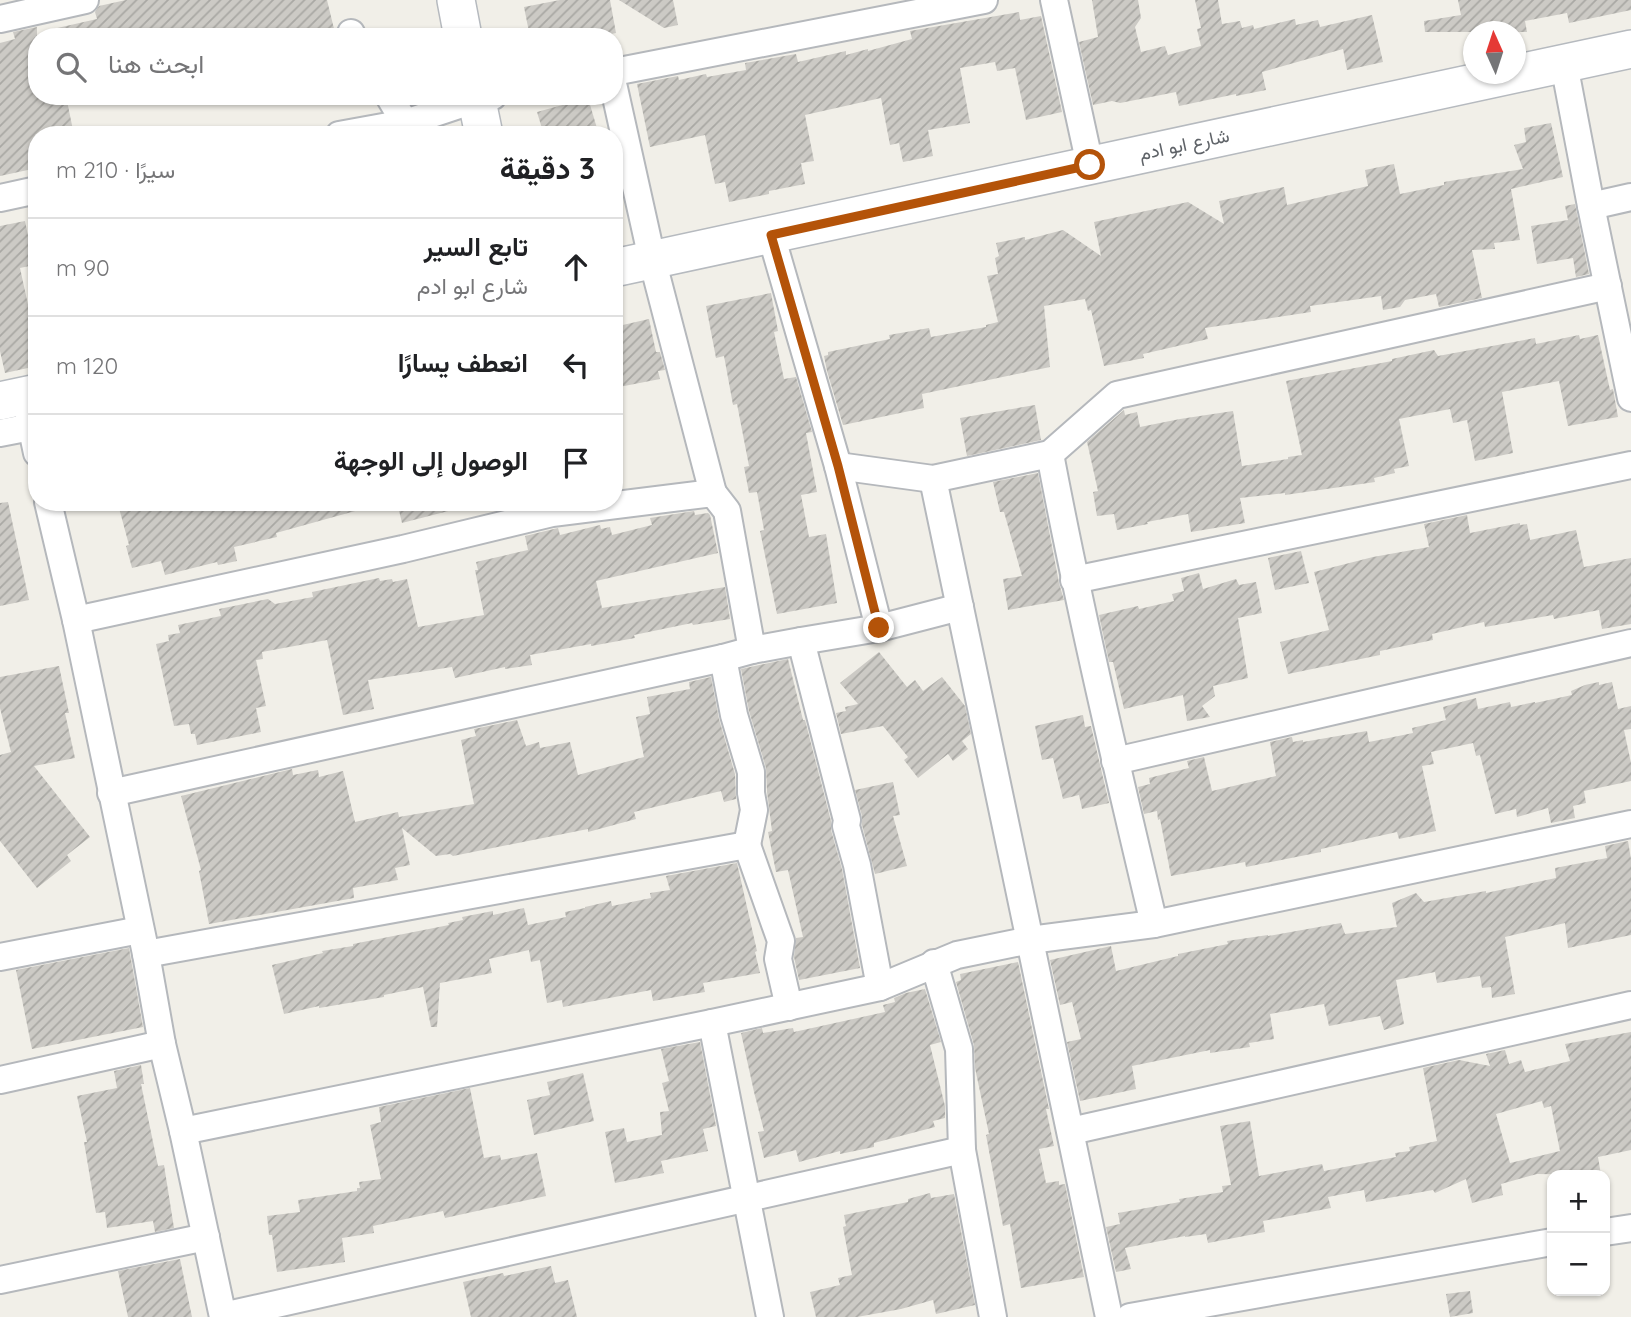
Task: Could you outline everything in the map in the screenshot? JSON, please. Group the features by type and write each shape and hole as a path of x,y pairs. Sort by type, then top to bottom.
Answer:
{"street":[{"path":"0,19 85,0"},
{"path":"456,0 461,28"},
{"path":"1054,0 1090,165"},
{"path":"623,70 971,1"},
{"name":"شارع ابو ادم","path":"623,266 1631,49"},
{"path":"1564,64 1591,206 1628,368 1631,398"},
{"path":"394,105 405,123"},
{"path":"388,126 458,105"},
{"path":"482,105 484,126"},
{"path":"618,105 622,126"},
{"path":"623,128 652,259 713,494 727,511 752,650"},
{"path":"0,198 28,192"},
{"path":"1591,206 1631,197"},
{"path":"771,235 838,466 879,628"},
{"path":"838,466 933,479 1050,454 1117,395 1608,286"},
{"path":"0,433 23,404"},
{"path":"23,404 28,422"},
{"path":"1050,454 1074,580 1154,924"},
{"path":"1074,580 1631,465"},
{"path":"933,479 1109,1317"},
{"path":"623,505 713,494"},
{"path":"50,511 76,620 162,1044 223,1316 962,1150"},
{"path":"76,620 569,511"},
{"path":"111,793 752,650 879,628 960,607"},
{"path":"801,641 848,820 846,826 858,865 880,987"},
{"path":"1115,761 1631,643"},
{"path":"723,658 734,715 751,772 754,810 747,845 781,941 778,959 789,1007"},
{"path":"183,1131 880,987 957,955 1030,940 1154,924 1631,824"},
{"path":"0,957 143,942 747,845"},
{"path":"934,963 959,1049 962,1150 993,1317"},
{"path":"1071,1131 1631,1005"},
{"path":"712,1023 770,1317"},
{"path":"0,1080 162,1044"},
{"path":"1610,1231 1631,1228"},
{"path":"0,1280 206,1237"},
{"path":"1130,1317 1547,1243"}],"building":[{"path":"126,0 327,0 334,28 57,28 97,19 95,12 99,6"},
{"path":"560,0 610,0 615,28 528,28 524,7"},
{"path":"619,0 673,0 678,25 664,28"},
{"path":"1092,0 1138,0 1141,18 1135,27 1141,52 1165,46 1168,55 1201,46 1197,29 1201,28 1195,0 1218,0 1222,24 1240,21 1242,28 1253,25 1254,29 1295,19 1296,25 1318,20 1320,27 1372,15 1383,62 1347,70 1343,49 1262,72 1266,90 1179,106 1176,92 1120,103 1112,101 1093,105 1079,42 1098,37"},
{"path":"1458,0 1631,0 1631,10 1569,23 1567,13 1525,21 1463,21 1463,32 1425,32 1424,21 1461,15"},
{"path":"1019,12 1020,20 1041,16 1062,112 1026,120 1015,68 997,71 995,62 960,68 970,123 928,130 933,156 903,162 899,143 890,145 881,98 805,115 814,161 801,163 805,184 729,202 725,182 715,184 705,135 650,147 637,84 678,76 679,80 746,70 745,63 796,54 798,62 846,51 846,55 868,51 912,39 910,31"},
{"path":"28,29 28,105 68,105 72,126 28,126 28,170 0,176 0,43 15,39 13,32"},
{"path":"562,105 590,105 596,126 541,126 537,112"},
{"path":"1551,123 1563,177 1511,189 1520,240 1494,243 1495,249 1472,250 1482,298 1439,307 1436,294 1405,300 1400,307 1383,310 1381,296 1310,306 1311,312 1205,328 1208,339 1143,354 1144,358 1104,366 1091,310 1088,311 1085,299 1044,306 1050,367 922,394 924,408 843,425 824,356 828,355 828,352 890,339 889,335 929,328 931,337 986,327 998,322 987,276 998,274 995,258 999,256 996,243 1025,237 1025,240 1063,230 1101,256 1094,222 1188,202 1224,224 1219,201 1284,187 1287,205 1368,186 1365,170 1394,164 1400,194 1444,185 1444,182 1523,169 1514,145 1526,142 1524,128"},
{"path":"1575,204 1589,274 1576,277 1573,258 1537,264 1531,226 1568,220 1565,206"},
{"path":"25,221 28,236 28,266 20,268 28,305 28,368 5,373 0,351 0,226"},
{"path":"771,293 778,331 774,332 784,379 796,377 812,432 806,433 817,492 801,495 809,537 826,534 837,603 777,614 760,531 764,530 757,492 749,493 744,467 749,466 737,404 733,405 724,356 716,358 706,306"},
{"path":"649,319 656,352 660,352 665,370 658,371 660,379 623,386 623,325"},
{"path":"1579,335 1580,339 1598,335 1618,417 1568,426 1559,381 1502,392 1513,453 1475,461 1467,420 1453,423 1450,409 1399,419 1409,466 1374,478 1375,482 1285,495 1240,498 1245,523 1191,532 1188,514 1117,530 1114,514 1097,516 1093,492 1098,491 1087,442 1124,410 1125,415 1137,412 1140,427 1233,411 1242,466 1288,459 1302,455 1286,381 1392,361 1434,350 1438,356 1535,338 1536,344"},
{"path":"1035,405 1041,440 967,456 960,418"},
{"path":"1038,473 1064,600 1008,610 1003,579 1022,576 1004,512 1000,512 993,482"},
{"path":"8,502 29,600 0,606 0,503"},
{"path":"120,511 355,511 276,533 277,537 234,547 237,561 218,565 217,562 165,575 161,561 132,568 126,546 129,545"},
{"path":"399,511 448,511 402,523"},
{"path":"694,511 695,515 710,515 718,553 596,581 602,608 725,587 730,619 692,623 634,635 635,638 530,655 532,665 505,667 455,678 452,667 368,680 374,709 343,715 327,640 262,652 263,659 256,660 266,706 256,708 261,732 197,745 189,724 174,726 156,644 169,641 168,635 180,633 178,625 221,616 219,609 268,599 275,604 313,597 312,592 379,578 380,581 392,579 393,582 407,579 418,627 484,615 475,570 478,570 476,562 528,550 525,536 558,528 560,535 600,525 601,529 610,527 612,535 652,525 650,518"},
{"path":"1467,515 1470,533 1520,523 1527,524 1530,540 1576,530 1584,567 1631,558 1631,624 1602,629 1599,610 1554,619 1553,615 1485,627 1484,622 1432,634 1433,640 1380,651 1380,655 1288,674 1280,642 1329,630 1314,572 1373,557 1429,547 1424,524"},
{"path":"1301,551 1309,583 1275,590 1268,558"},
{"path":"1199,573 1203,589 1236,579 1239,585 1256,582 1262,613 1238,618 1248,678 1213,686 1215,696 1202,706 1210,717 1187,721 1183,695 1124,709 1113,662 1109,662 1099,615 1174,601 1172,594 1184,591 1181,578"},
{"path":"879,652 907,687 915,680 923,691 942,677 965,706 971,734 962,741 968,749 953,761 948,754 918,778 904,760 908,757 883,726 841,734 836,713 846,711 845,707 858,704 840,683"},
{"path":"788,659 831,821 860,968 799,980 794,957 796,938 803,937 788,870 776,872 768,832 772,831 766,768 749,711 741,669"},
{"path":"59,666 69,713 65,713 75,758 34,766 90,837 67,855 71,861 37,888 0,841 0,755 11,752 0,708 0,677"},
{"path":"711,677 719,719 735,774 736,799 724,802 721,791 634,812 636,819 588,832 588,829 453,856 436,856 402,828 410,865 395,868 398,880 353,888 354,898 209,924 199,871 201,870 181,796 292,769 293,775 318,770 319,777 343,771 355,822 398,812 399,817 474,804 461,740 476,736 474,729 517,720 526,746 539,742 540,748 570,742 578,775 644,757 636,717 650,714 647,697 690,689 689,682"},
{"path":"1599,682 1599,685 1612,682 1618,709 1631,706 1631,729 1624,730 1631,763 1631,781 1584,791 1586,803 1573,806 1575,818 1551,823 1548,808 1517,817 1516,809 1495,814 1480,755 1476,756 1473,743 1431,752 1434,764 1422,766 1436,831 1399,839 1397,832 1321,849 1321,852 1246,867 1245,862 1171,876 1157,811 1144,814 1138,787 1150,784 1149,778 1189,768 1187,761 1204,757 1212,791 1276,776 1270,742 1292,737 1293,742 1303,742 1367,731 1369,742 1413,733 1412,728 1446,720 1443,707 1476,698 1478,709 1510,702 1511,707 1572,695 1571,691"},
{"path":"1083,715 1085,727 1091,726 1109,803 1082,809 1079,795 1063,799 1053,758 1042,760 1035,726"},
{"path":"893,782 900,815 893,816 907,866 875,874 855,790"},
{"path":"1628,841 1631,859 1631,935 1568,948 1565,923 1505,937 1515,994 1492,998 1491,987 1482,988 1480,976 1437,983 1435,972 1396,980 1404,1024 1384,1030 1380,1016 1329,1026 1324,1004 1270,1014 1274,1039 1249,1043 1250,1047 1210,1053 1210,1050 1132,1066 1136,1089 1080,1101 1067,1042 1081,1039 1072,1002 1060,1005 1050,960 1111,946 1116,971 1228,944 1227,941 1341,923 1345,934 1397,927 1392,903 1416,893 1424,902 1486,893 1556,878 1555,868 1607,858 1605,846"},
{"path":"737,863 760,973 703,983 705,992 653,1001 651,990 563,1007 562,1000 547,1003 540,960 531,962 529,950 489,959 492,973 440,983 437,1027 431,1027 423,987 384,997 284,1014 272,965 323,953 322,951 449,925 448,923 463,920 462,917 493,911 493,915 524,908 528,925 566,917 565,912 611,901 612,906 651,898 650,893 670,890 666,876"},
{"path":"129,948 143,1027 32,1049 16,970"},
{"path":"1018,962 1049,1109 1046,1109 1054,1146 1039,1149 1046,1183 1059,1181 1059,1185 1065,1184 1084,1277 1021,1288 1010,1224 1003,1226 986,1135 989,1134 975,1068 974,1045 956,982 961,980 960,974"},
{"path":"925,989 941,1042 930,1045 945,1106 945,1118 933,1121 935,1127 874,1143 874,1147 840,1154 840,1151 799,1162 796,1150 764,1158 758,1132 764,1131 741,1033 762,1028 763,1033 793,1028 794,1032 885,1012 883,1005 895,1002 894,998"},
{"path":"1631,1032 1631,1150 1598,1157 1600,1170 1547,1170 1547,1174 1537,1174 1501,1184 1503,1195 1472,1203 1466,1179 1435,1193 1433,1190 1366,1202 1364,1190 1328,1197 1331,1208 1263,1221 1265,1232 1208,1243 1206,1234 1185,1236 1125,1248 1131,1269 1116,1272 1106,1227 1120,1224 1118,1213 1223,1192 1222,1186 1231,1185 1220,1126 1250,1121 1259,1176 1322,1164 1324,1171 1396,1157 1395,1153 1410,1151 1409,1147 1437,1141 1423,1068 1459,1060 1490,1066 1486,1054 1505,1050 1509,1064 1521,1060 1525,1072 1570,1061 1565,1044","holes":["1542,1101 1544,1108 1551,1106 1560,1151 1510,1163 1496,1114"]},
{"path":"700,1042 716,1126 703,1129 708,1151 661,1161 664,1173 615,1183 605,1132 624,1128 627,1142 662,1135 660,1112 669,1111 662,1083 669,1081 661,1049"},
{"path":"141,1065 144,1084 141,1084 158,1166 164,1165 174,1228 155,1232 153,1221 107,1228 105,1212 96,1213 84,1142 87,1142 77,1096 117,1088 114,1071"},
{"path":"583,1073 594,1121 534,1135 527,1100 550,1095 547,1082"},
{"path":"470,1088 484,1158 500,1155 501,1160 537,1153 546,1196 445,1218 443,1211 373,1226 374,1233 342,1238 345,1262 277,1272 267,1216 300,1212 298,1200 357,1191 357,1188 360,1188 359,1182 381,1179 370,1125 381,1122 379,1107"},
{"path":"930,1193 931,1198 954,1194 975,1305 936,1314 933,1300 857,1317 816,1317 810,1292 840,1285 838,1278 852,1275 843,1227 846,1226 844,1215 908,1202 908,1199"},
{"path":"180,1259 192,1317 128,1317 118,1271"},
{"path":"551,1266 555,1283 568,1280 577,1317 471,1317 463,1282"},
{"path":"1470,1291 1473,1313 1450,1317 1446,1294"}],"route":[{"path":"879,628 838,466 771,235 1090,165"}]}
